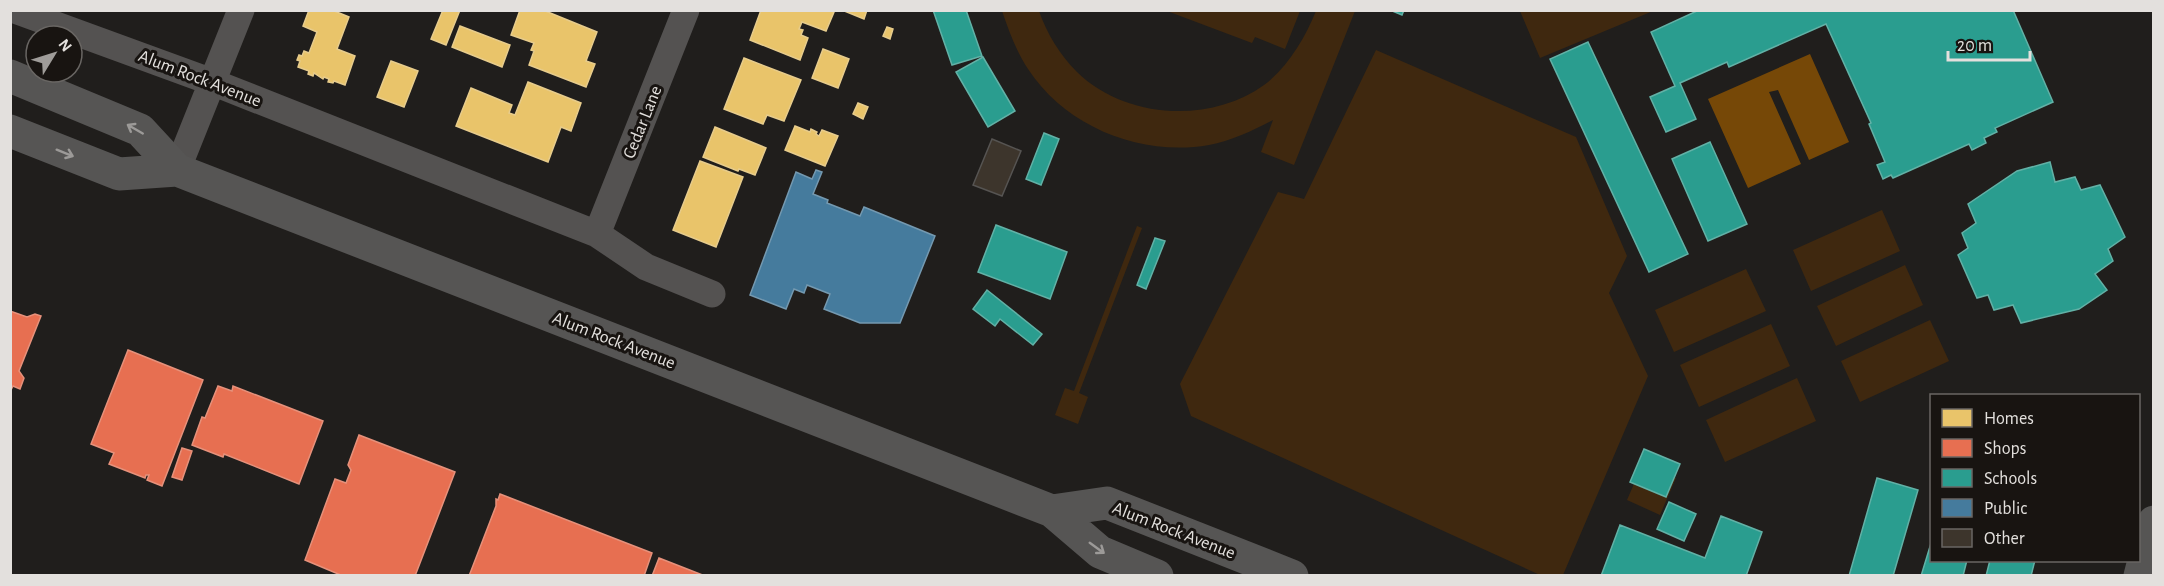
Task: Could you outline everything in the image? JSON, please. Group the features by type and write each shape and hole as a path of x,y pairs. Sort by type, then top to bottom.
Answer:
{"main road":[{"name":"Alum Rock Avenue","path":"10,76 140,130 177,170"},
{"name":"Alum Rock Avenue","path":"10,131 119,174 177,170 1052,511 1100,552 1157,576"},
{"name":"Alum Rock Avenue","path":"1052,511 1107,503 1292,576"},
{"path":"2140,576 2154,522"}],"street":[{"name":"Alum Rock Avenue","path":"15,10 212,81 597,234 646,267 712,294"},
{"path":"177,170 240,10"},
{"name":"Cedar Lane","path":"597,234 686,10"}],"shaded area":[{"path":"1002,11 1039,11 1050,36 1065,59 1097,88 1143,107 1168,111 1219,106 1242,98 1264,85 1281,70 1301,42 1316,11 1355,11 1294,165 1261,152 1273,120 1225,141 1183,148 1132,142 1084,122 1063,107 1028,69 1016,48"},
{"path":"1167,11 1300,11 1285,49 1255,37 1252,43"},
{"path":"1520,11 1653,11 1540,58"},
{"path":"1376,50 1576,137 1627,256 1609,293 1648,376 1563,575 1540,575 1191,416 1180,384 1278,192 1304,199"},
{"path":"1810,54 1849,142 1809,160 1778,90 1769,92 1801,164 1748,188 1708,99"},
{"path":"1882,210 1900,251 1811,291 1793,250"},
{"path":"1137,226 1142,228 1079,393 1088,397 1078,424 1055,415 1065,388 1074,391"},
{"path":"1905,265 1923,305 1836,346 1817,306"},
{"path":"1746,269 1766,311 1674,352 1655,310"},
{"path":"1930,320 1949,361 1860,402 1841,361"},
{"path":"1771,324 1790,366 1699,407 1680,365"},
{"path":"1797,378 1816,421 1725,462 1706,420"},
{"path":"1643,463 1676,478 1660,515 1627,500"}],"building: Homes":[{"path":"309,10 332,10 349,17 337,49 355,56 345,85 334,81 333,83 328,82 329,79 324,77 323,79 314,73 313,76 308,74 309,71 298,67 299,55 302,56 304,51 309,53 317,32 303,26"},
{"path":"443,10 460,10 446,45 431,39"},
{"path":"520,10 543,10 597,32 586,61 595,64 586,87 529,65 534,43 511,35"},
{"path":"761,10 830,10 834,12 826,31 802,22 799,29 803,30 801,35 808,38 800,60 750,40"},
{"path":"842,10 867,10 864,19"},
{"path":"460,26 510,45 502,67 452,47"},
{"path":"887,27 893,29 890,39 883,36"},
{"path":"823,49 849,59 838,88 812,78"},
{"path":"744,58 801,80 784,121 767,115 763,124 724,109"},
{"path":"391,61 418,71 404,107 377,97"},
{"path":"528,82 581,103 571,131 561,127 548,162 456,126 471,88 512,105 509,113 515,115"},
{"path":"858,103 868,107 863,119 853,114"},
{"path":"795,126 810,132 811,129 819,136 822,130 838,136 825,166 785,150"},
{"path":"715,127 766,148 755,175 703,157"},
{"path":"700,161 743,177 716,247 673,230"}],"building: Shops":[{"path":"10,311 27,317 35,314 41,316 19,371 24,378 20,389 13,386 10,392"},
{"path":"128,350 203,380 162,486 147,480 149,475 145,478 109,464 114,453 91,444"},
{"path":"218,386 232,391 233,386 323,421 299,484 224,454 223,457 192,445 202,417 205,418"},
{"path":"359,435 455,472 415,576 343,576 305,560 335,479 346,483 351,470 348,465"},
{"path":"182,448 192,451 182,480 172,477"},
{"path":"500,494 652,553 644,576 469,576 496,506 496,499 498,500"},
{"path":"659,558 705,576 652,576"}],"building: Schools":[{"path":"933,10 966,10 982,56 952,65"},
{"path":"1390,10 1404,10 1402,15"},
{"path":"1699,10 2013,10 2053,102 1995,128 1997,132 1984,138 1986,143 1972,150 1969,144 1893,178 1891,175 1883,179 1877,165 1885,162 1869,124 1871,123 1826,24 1729,67 1727,62 1680,83 1696,119 1666,132 1650,97 1675,86 1651,32"},
{"path":"1588,42 1688,254 1649,272 1550,59"},
{"path":"983,57 1015,111 988,127 956,72"},
{"path":"1044,133 1059,139 1041,185 1026,179"},
{"path":"1710,142 1747,224 1708,241 1672,159"},
{"path":"2050,162 2055,182 2075,177 2081,190 2100,185 2125,237 2108,249 2113,261 2095,274 2107,290 2079,309 2021,323 2013,305 1994,310 1988,295 1977,298 1958,255 1968,248 1962,233 1976,223 1968,204 2017,171"},
{"path":"996,225 1067,252 1050,299 978,272"},
{"path":"1155,238 1165,241 1146,289 1137,285"},
{"path":"987,290 1042,334 1033,345 1000,319 995,326 973,309"},
{"path":"1644,449 1680,464 1666,497 1630,482"},
{"path":"1877,478 1918,490 1893,576 1849,576"},
{"path":"1669,502 1696,514 1684,541 1657,529"},
{"path":"1721,516 1762,532 1746,576 1601,576 1620,525 1705,558"},
{"path":"1930,547 1930,562 1966,562 1963,576 1921,576"},
{"path":"1990,562 2034,562 2031,576 1986,576"}],"building: Public":[{"path":"816,170 822,172 813,194 828,200 827,203 860,216 864,207 935,236 900,323 860,323 824,309 830,294 807,285 804,293 794,289 786,309 750,295 796,172 812,179"}],"building: Other":[{"path":"992,139 1021,151 1002,196 973,185"}]}
